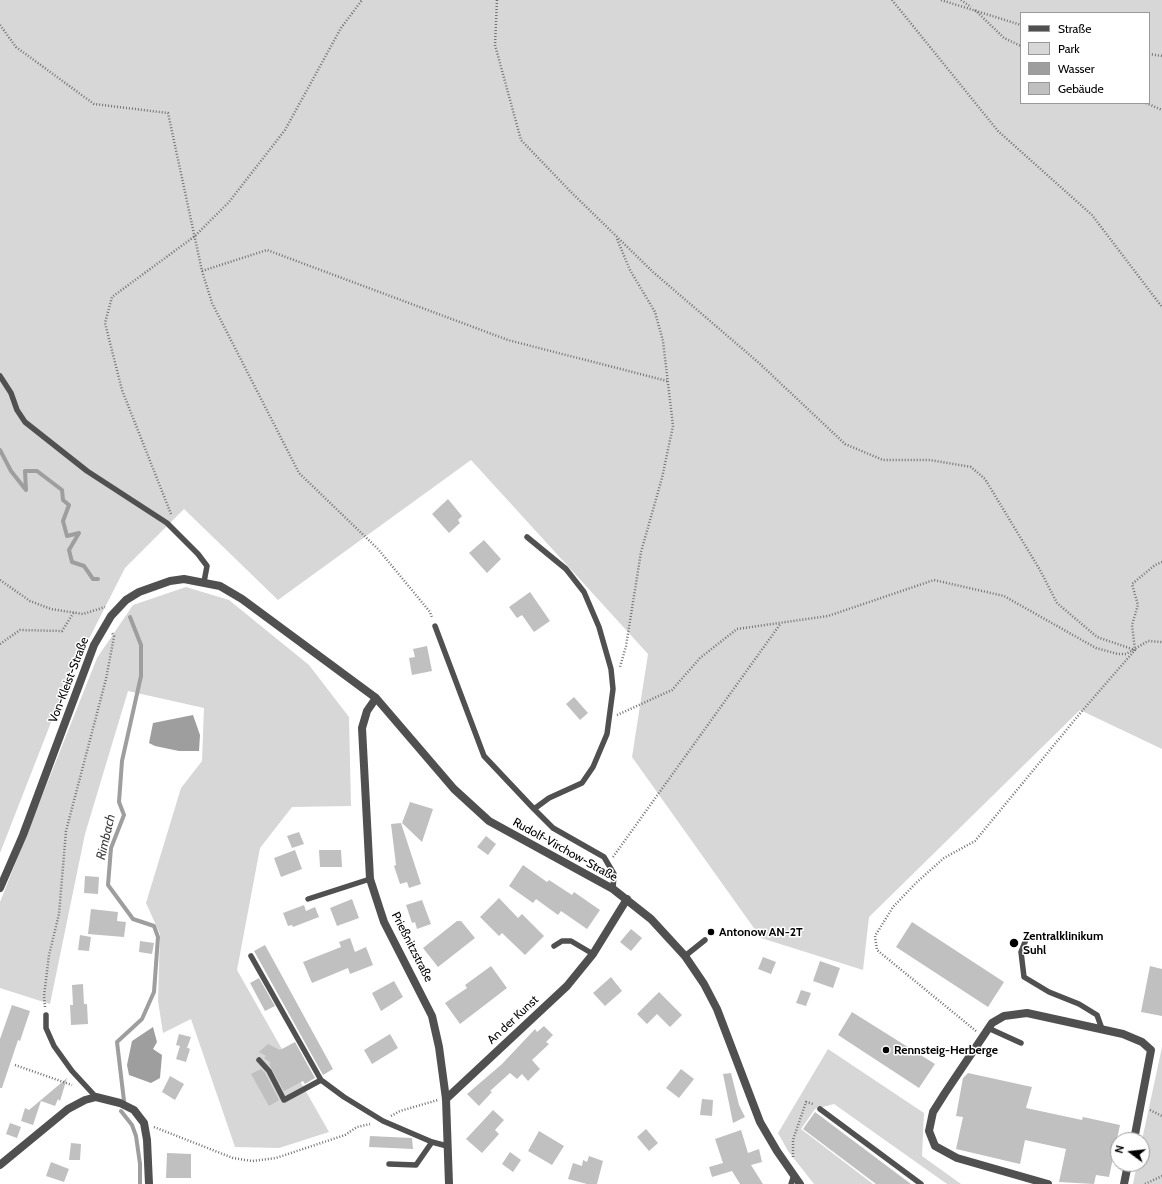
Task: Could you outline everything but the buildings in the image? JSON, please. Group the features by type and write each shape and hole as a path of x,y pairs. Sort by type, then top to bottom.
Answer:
{"street":[{"name":"Von-Kleist-Straße","path":"0,888 23,835 94,645 114,612 132,596 157,584 184,579 204,582 232,592 376,698"},
{"name":"Prießnitzstraße","path":"376,698 367,711 362,728 370,879 384,922 432,1016 439,1048 446,1099 449,1184"},
{"name":"Rudolf-Virchow-Straße","path":"376,698 454,789 489,821 613,889 651,920 685,956 704,984 717,1009 760,1122 800,1184"},
{"name":"An der Kunst","path":"446,1099 567,986 593,954 627,899"},
{"path":"1048,1184 957,1158 935,1146 929,1131 933,1112 992,1023 1004,1016 1027,1013 1123,1034 1142,1042 1151,1050 1136,1132"},
{"path":"0,1165 68,1109 85,1100 96,1098 124,1105 134,1110 144,1123 148,1140 149,1184"},
{"path":"1124,1184 1126,1172"}],"lane":[{"path":"0,376 11,393 17,410 26,422 87,471 167,523 198,554 207,566 204,582"},
{"path":"527,537 566,568 584,592 598,627 611,669 613,689 607,734 596,760 582,783 550,798 534,809"},
{"path":"435,626 484,756 553,828 604,857 614,874 613,889"},
{"path":"308,899 370,879"},
{"path":"1027,938 1021,952 1024,977 1049,992 1079,1004 1097,1015 1102,1029"},
{"path":"685,956 705,940"},
{"path":"554,946 562,941 571,941 593,954"},
{"path":"251,956 321,1080 344,1097 383,1121 432,1142 447,1146"},
{"path":"46,1015 46,1028 54,1046 96,1098"},
{"path":"988,1028 1021,1042"},
{"path":"259,1060 269,1070 284,1100 321,1080"},
{"path":"820,1109 921,1184"},
{"path":"389,1164 416,1165 432,1142"},
{"path":"791,1184 794,1175"}],"path":[{"path":"174,521 165,503 122,390 105,323 112,297 196,236 229,202 285,130 341,28 362,0"},
{"path":"497,0 495,45 521,140 616,237 653,272 759,364 845,444 883,460 930,460 971,467 985,479 1040,570 1057,603 1097,637 1135,650"},
{"path":"892,0 998,131 1092,215 1162,307"},
{"path":"941,0 1020,25"},
{"path":"961,0 973,9 1004,38 1020,46"},
{"path":"0,25 16,47 94,104 168,113 196,236 202,271 212,303 299,473 378,548 430,612 435,626"},
{"path":"1150,54 1162,56"},
{"path":"1148,104 1162,110"},
{"path":"613,689 626,646 641,552 662,478 672,426 663,341 655,312 630,270 616,237"},
{"path":"202,271 267,250 508,340 667,381"},
{"path":"982,1037 877,950 875,936 893,906 916,883 944,858 975,841 1082,711 1135,650 1132,625 1138,605 1132,584 1155,565 1162,562"},
{"path":"0,580 30,601 51,609 83,614 108,606 114,612"},
{"path":"609,718 672,690 700,658 737,629 828,616 934,580 1004,596 1096,648 1118,654 1126,654 1148,641 1162,642"},
{"path":"0,644 20,630 62,631 75,612"},
{"path":"608,864 781,623"},
{"path":"46,1015 45,989 49,955 59,914 66,831 106,679 114,642 114,636 105,626"},
{"path":"15,1065 62,1082 88,1089"},
{"path":"144,1123 233,1158 252,1161 276,1158 345,1135 357,1127 383,1121 400,1111 433,1101 446,1099"},
{"path":"794,1175 793,1140 806,1102 820,1109"},
{"path":"1141,1106 1162,1116"},
{"path":"1145,1184 1162,1176"}],"green space":[{"path":"0,0 1162,0 1162,749 1080,710 869,917 863,970 761,938 632,757 648,654 471,460 278,600 184,509 125,568 66,684 0,853"},
{"path":"186,587 229,600 309,665 349,717 351,806 292,807 260,848 237,970 329,1132 279,1148 235,1147 191,1019 163,1033 158,1001 160,934 146,903 181,788 202,761 204,708 128,691 85,834 50,1004 0,988 0,902 97,658 133,605"},
{"path":"1162,1047 1162,1184 1133,1184 1135,1172 1150,1172 1150,1132 1144,1132"},
{"path":"828,1049 924,1113 922,1156 961,1184 947,1184 834,1104 815,1109 801,1129 873,1184 814,1184 788,1151 778,1133"}],"water":[{"path":"193,715 200,735 199,751 179,751 155,746 149,743 153,723"},
{"path":"153,1027 157,1042 153,1049 162,1055 160,1078 151,1083 129,1075 127,1065 132,1041"}],"waterway":[{"name":"Rimbach","path":"0,450 11,471 26,490 25,471 37,471 62,490 63,500 69,505 63,521 67,536 79,533 69,550 72,562 84,566 93,579 98,579"},
{"name":"Rimbach","path":"124,1101 117,1042 142,1019 154,992 158,937 154,926 133,919 108,885 111,848 124,815 119,802 122,761 141,676 141,645 130,617"},
{"name":"Rimbach","path":"121,1111 132,1125 136,1136 140,1164 140,1184"}],"place":[{"name":"Antonow AN-2T","path":"711,932"},
{"name":"Zentralklinikum Suhl","path":"1014,943"},
{"name":"Rennsteig-Herberge","path":"886,1050"}]}
